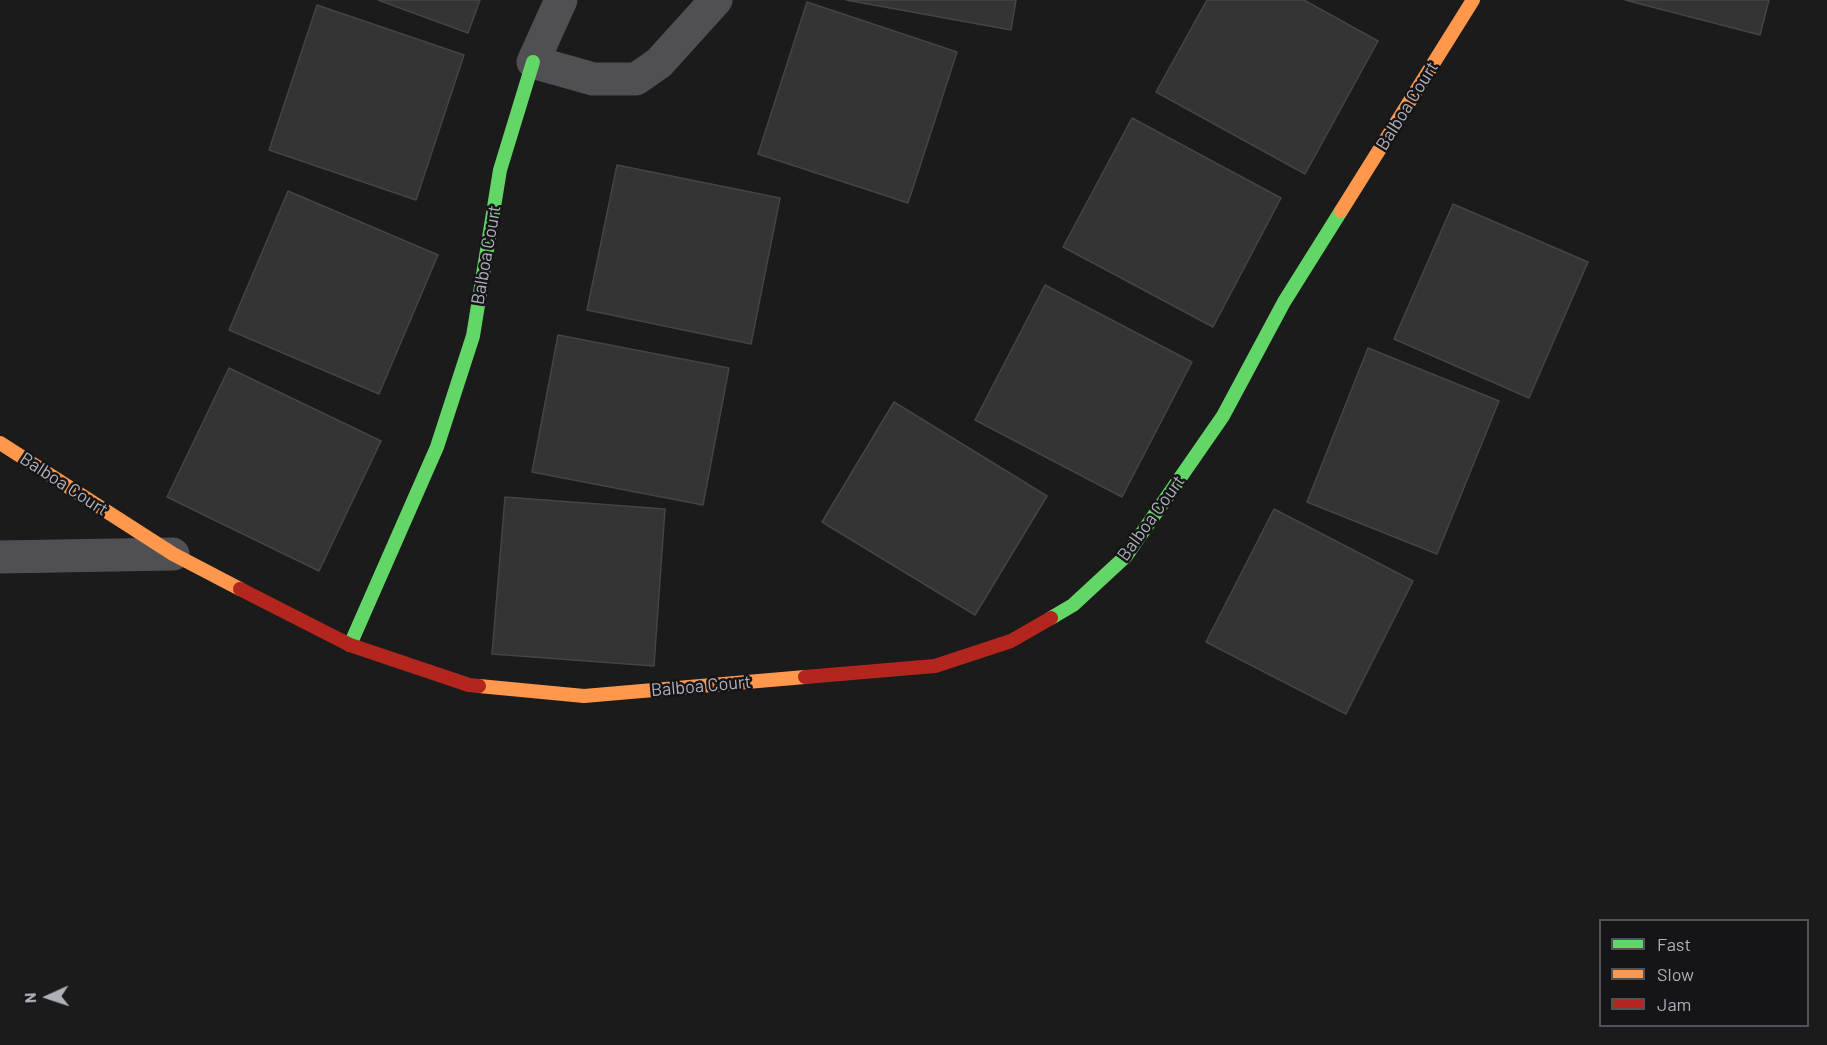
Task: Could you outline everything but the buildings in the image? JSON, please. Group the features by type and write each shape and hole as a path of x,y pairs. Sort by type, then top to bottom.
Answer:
{"street":[{"name":"Balboa Court","path":"350,645 437,447 469,347 500,170 533,62 561,0"},
{"path":"533,62 593,79 636,79 659,63 716,0"},
{"name":"Balboa Court","path":"0,443 173,554 350,645 469,685 584,696 935,666 1011,641 1073,605 1126,556 1223,416 1284,302 1473,0"},
{"path":"0,557 173,554"}],"traffic: fast":[{"path":"350,645 437,447 473,336 500,170 533,62"},
{"path":"1051,618 1073,605 1126,556 1223,416 1284,302 1341,211"}],"traffic: slow":[{"path":"1341,211 1473,0"},
{"path":"0,443 173,554 240,589"},
{"path":"479,686 584,696 805,677"}],"traffic: jam":[{"path":"240,589 350,645 469,685 479,686"},
{"path":"805,677 935,666 1011,641 1051,618"}]}
